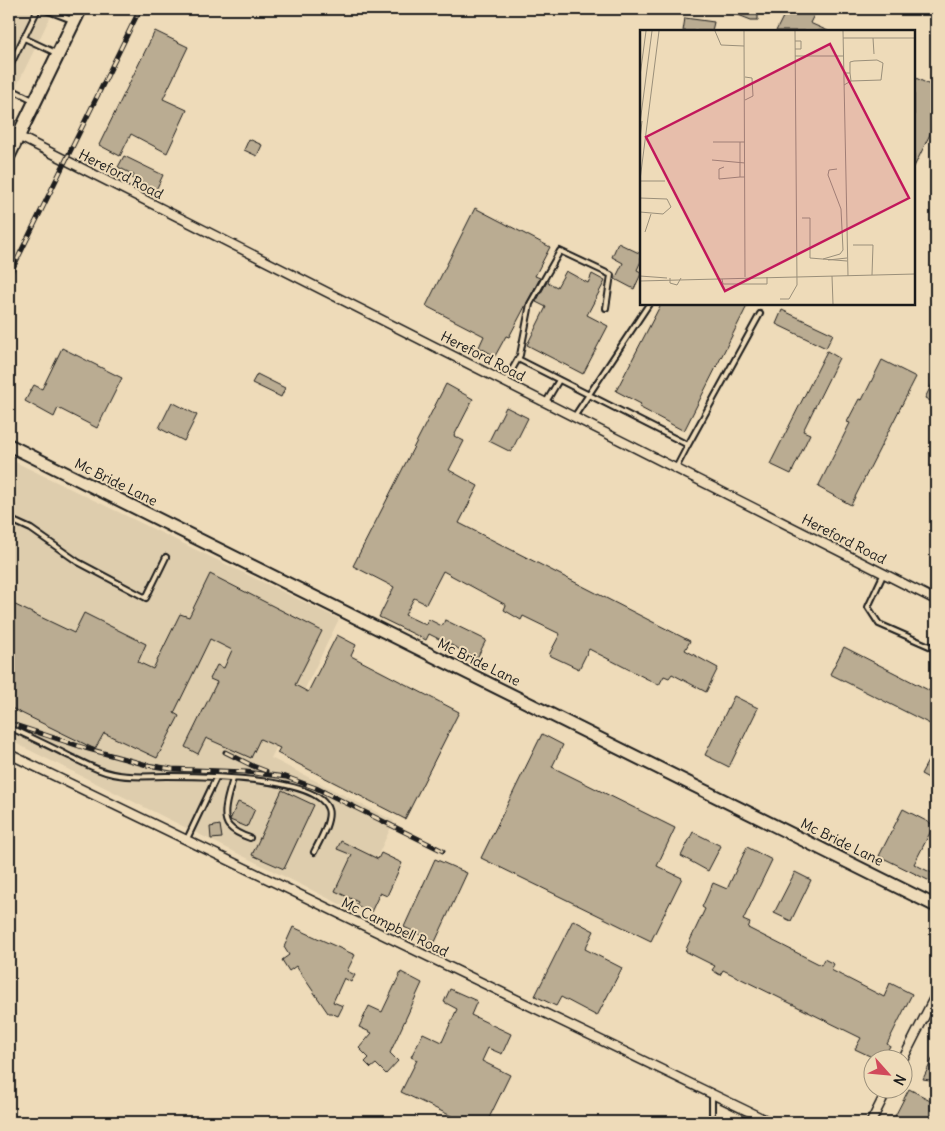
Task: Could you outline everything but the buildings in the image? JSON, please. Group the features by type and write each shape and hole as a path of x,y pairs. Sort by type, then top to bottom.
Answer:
{"main road":[{"path":"9,155 14,138 35,101 80,9"}],"street":[{"name":"Hereford Road","path":"14,138 546,402 936,600"},
{"name":"Mc Bride Lane","path":"9,445 936,906"},
{"name":"Mc Campbell Road","path":"9,754 770,1122"},
{"path":"909,1048 936,994"},
{"path":"871,1122 883,1098"}],"lane":[{"path":"9,68 38,9"},
{"path":"43,9 74,21"},
{"path":"24,38 58,54"},
{"path":"9,88 35,101"},
{"path":"505,382 520,355 530,304 560,251 612,275 606,308"},
{"path":"574,417 648,305"},
{"path":"676,468 760,314"},
{"path":"518,359 688,444"},
{"path":"546,402 559,380"},
{"path":"9,519 31,529 78,562 146,598 166,557"},
{"path":"884,573 868,607 879,624 936,649"},
{"path":"9,727 95,768 113,774 266,781 293,787 312,794 324,800 329,811 327,824 314,852"},
{"path":"186,840 216,778"},
{"path":"233,779 226,805 228,826 241,835 250,838"},
{"path":"712,1094 712,1122"}],"shaded area":[{"path":"9,9 54,9 9,102"},
{"path":"9,459 339,619 271,758 394,821 352,910 9,740"}],"railway":[{"path":"9,276 140,9"},
{"path":"9,723 85,748 147,765 172,769 246,772 286,777 316,788 443,851"},
{"path":"225,752 266,771"}]}
